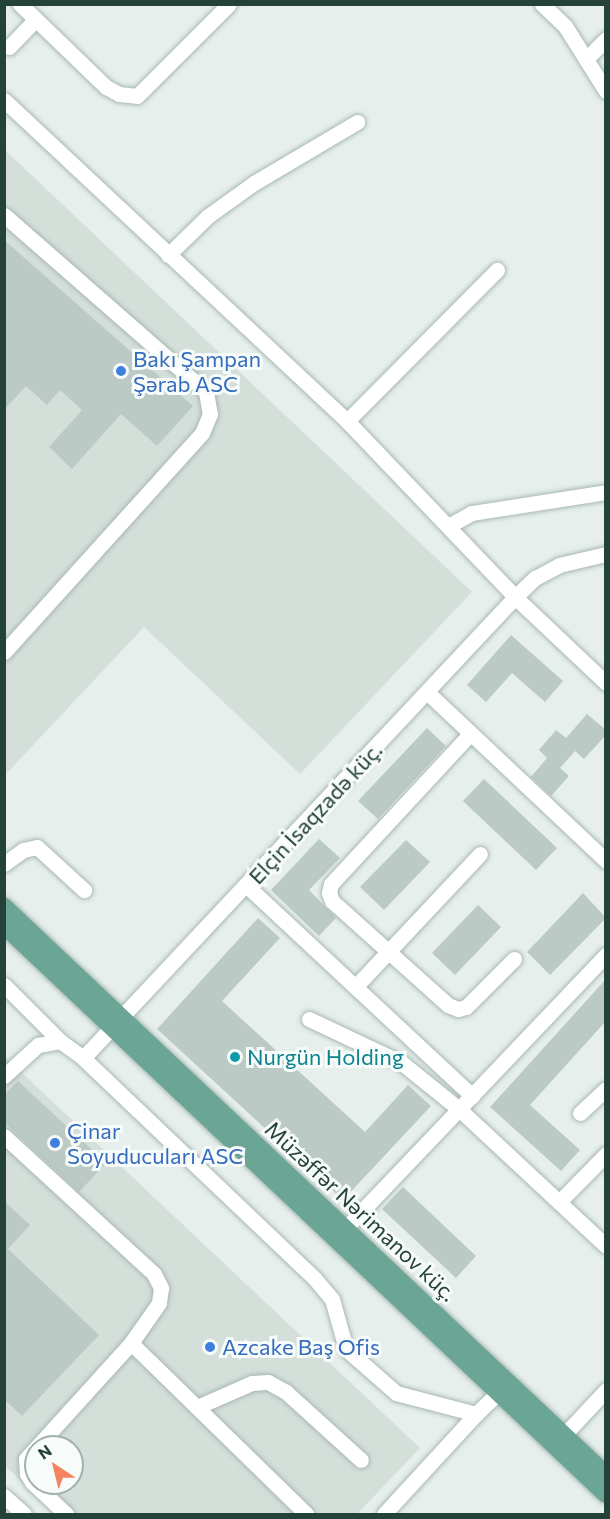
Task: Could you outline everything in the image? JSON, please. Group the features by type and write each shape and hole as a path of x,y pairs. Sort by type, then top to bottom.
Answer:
{"main road":[{"path":"4,907 118,1023 340,1233 499,1392 606,1494"},
{"path":"4,925 118,1023"},
{"name":"Müzəffər Nərimanov küç.","path":"340,1233 606,1475"}],"street":[{"path":"20,4 106,87 119,94 137,96 229,4"},
{"path":"542,4 565,26 588,57 606,91"},
{"path":"9,47 35,20"},
{"path":"588,57 606,39"},
{"path":"4,100 347,421 450,525 515,597 606,683"},
{"path":"168,255 208,216 254,183 357,122"},
{"path":"4,215 206,392 210,414 202,433 4,652"},
{"path":"347,421 497,270"},
{"path":"450,525 472,513 606,492"},
{"name":"Elçin İsaqzadə küç.","path":"83,1058 428,693 515,597 535,578 559,565 606,554"},
{"path":"428,693 469,735 606,861"},
{"path":"469,735 331,884 332,901 448,1005 459,1009 466,1007 514,959"},
{"path":"4,864 23,850 37,847 84,890"},
{"path":"356,986 480,854"},
{"path":"247,886 472,1096"},
{"path":"340,1233 606,955"},
{"path":"4,985 60,1041 83,1058 315,1279 332,1299 346,1349 396,1393 476,1414"},
{"path":"309,1019 384,1051 459,1109 606,1246"},
{"path":"4,1077 38,1045 60,1041"},
{"path":"580,1113 606,1089"},
{"path":"4,1136 154,1274 161,1288 159,1303 131,1342 26,1459 27,1474 32,1482 66,1515"},
{"path":"559,1202 605,1155"},
{"path":"131,1342 306,1515"},
{"path":"197,1407 252,1383 268,1382 286,1392 361,1460"},
{"path":"563,1436 606,1390"},
{"path":"384,1515 499,1392"},
{"path":"4,1496 24,1515"}],"shaded area":[{"name":"Bakı Şampan Şərab ASC","path":"4,149 472,592 300,774 144,627 5,775"},
{"path":"4,1056 420,1448 357,1514 56,1514 36,1495 84,1495 84,1435 24,1435 24,1484 5,1466"}],"building":[{"path":"4,240 193,406 157,446 121,414 72,469 49,447 82,410 60,390 47,405 26,386 4,410"},
{"path":"511,635 563,681 545,702 512,673 486,702 467,685"},
{"path":"587,714 606,730 606,735 584,759 575,751 560,768 569,776 551,796 531,777 547,758 539,750 556,730 566,738"},
{"path":"427,728 446,746 378,819 358,801"},
{"path":"484,779 557,848 536,870 463,801"},
{"path":"319,839 340,858 309,890 336,918 319,936 271,890"},
{"path":"406,840 430,862 384,910 360,887"},
{"path":"583,893 606,918 550,975 527,952"},
{"path":"478,905 501,927 455,975 432,953"},
{"name":"Nurgün Holding","path":"258,918 280,938 222,1001 365,1132 408,1085 431,1106 343,1200 157,1029"},
{"path":"606,979 606,1021 530,1105 580,1150 561,1171 490,1107"},
{"name":"Çinar Soyuducuları ASC","path":"18,1081 106,1163 79,1192 4,1122 4,1095"},
{"path":"403,1187 476,1256 456,1278 382,1209"},
{"path":"4,1201 30,1225 8,1249 99,1335 22,1416 4,1399"}],"place":[{"name":"Bakı Şampan Şərab ASC","path":"121,371"},
{"name":"Nurgün Holding","path":"235,1057"},
{"name":"Çinar Soyuducuları ASC","path":"55,1143"},
{"name":"Azcake Baş Ofis","path":"210,1347"}]}
